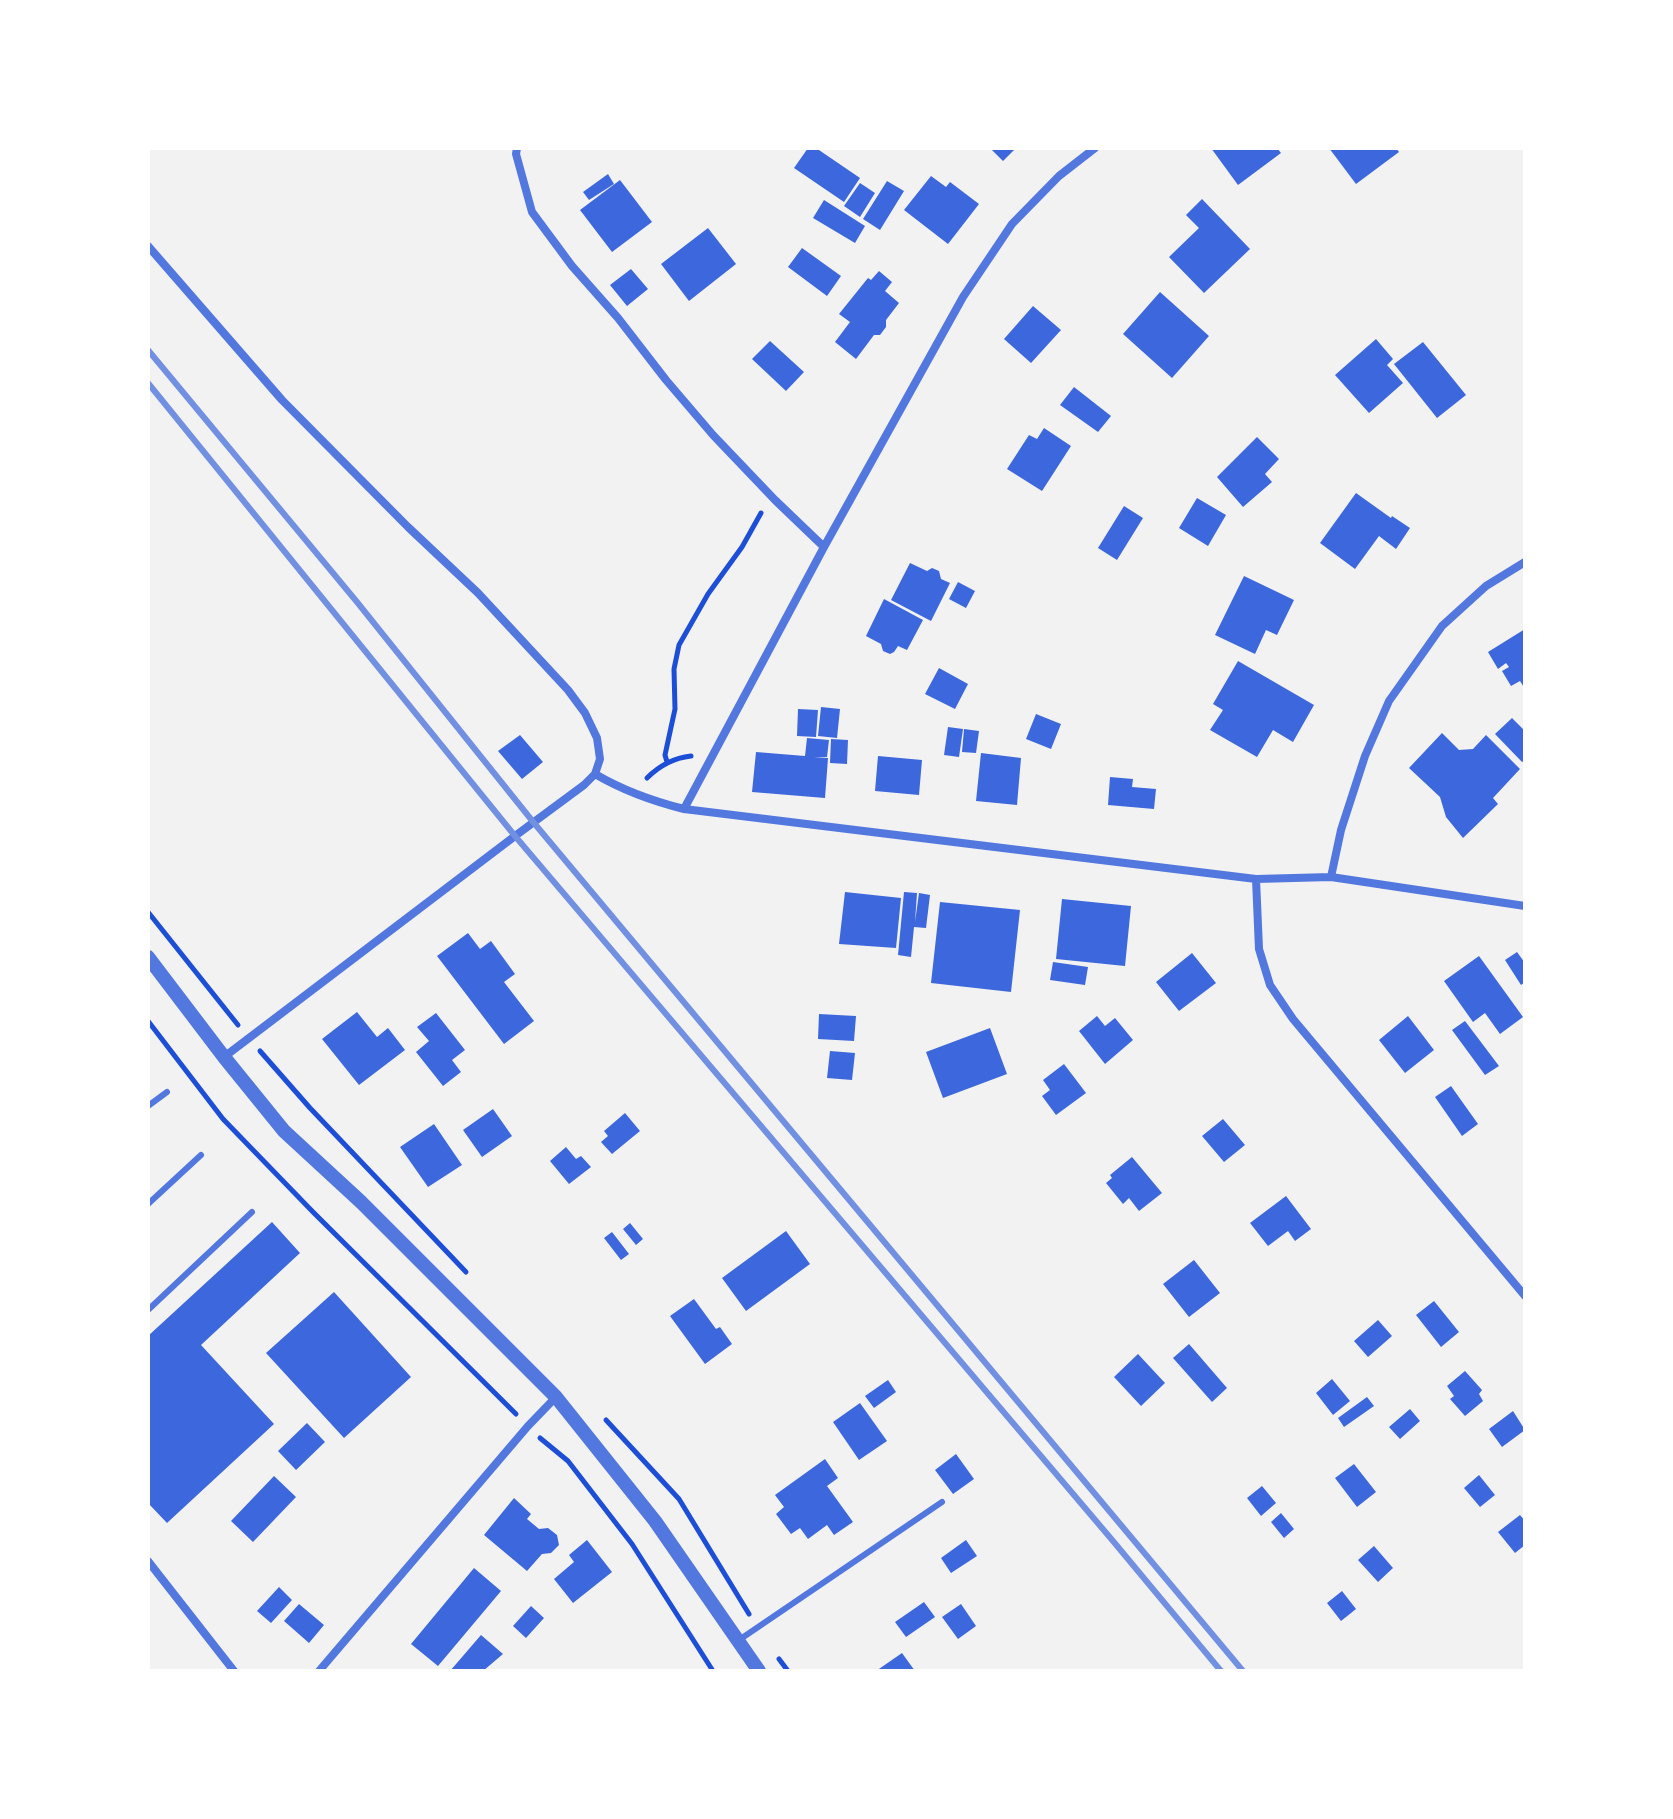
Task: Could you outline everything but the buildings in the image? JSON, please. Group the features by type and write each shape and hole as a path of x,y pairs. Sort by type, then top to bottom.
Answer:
{"street":[{"path":"517,148 532,212 572,266 713,435 824,547"},
{"path":"684,809 824,547 963,297 1012,224 1059,176 1095,148"},
{"path":"148,246 282,400 478,593 568,690 585,713 597,738 600,759 595,774 584,785 224,1057"},
{"path":"1331,877 1341,830 1365,756 1389,701 1442,626 1486,586 1525,562"},
{"path":"595,774 656,803 684,809 1256,879 1331,877 1525,906"},
{"path":"1256,879 1259,949 1270,985 1293,1019 1525,1296"},
{"path":"148,957 284,1131 361,1202 556,1397 655,1521 759,1671"},
{"path":"319,1671 556,1397"},
{"path":"148,1561 234,1671"}],"lane":[{"path":"148,1106 167,1092"},
{"path":"148,1204 201,1155"},
{"path":"148,1310 252,1212"},
{"path":"738,1640 942,1502"}],"path":[{"path":"667,762 665,755 675,709 674,669 679,645 708,594 748,536 766,502 764,488"},
{"path":"636,795 650,774 667,762 695,755 711,758"},
{"path":"148,912 249,1039 310,1108 474,1280"},
{"path":"148,1021 223,1119 547,1446 568,1461 632,1544 713,1671"}],"railway":[{"path":"148,350 357,602 534,823 1243,1671"},
{"path":"148,383 515,836 1221,1671"}]}
